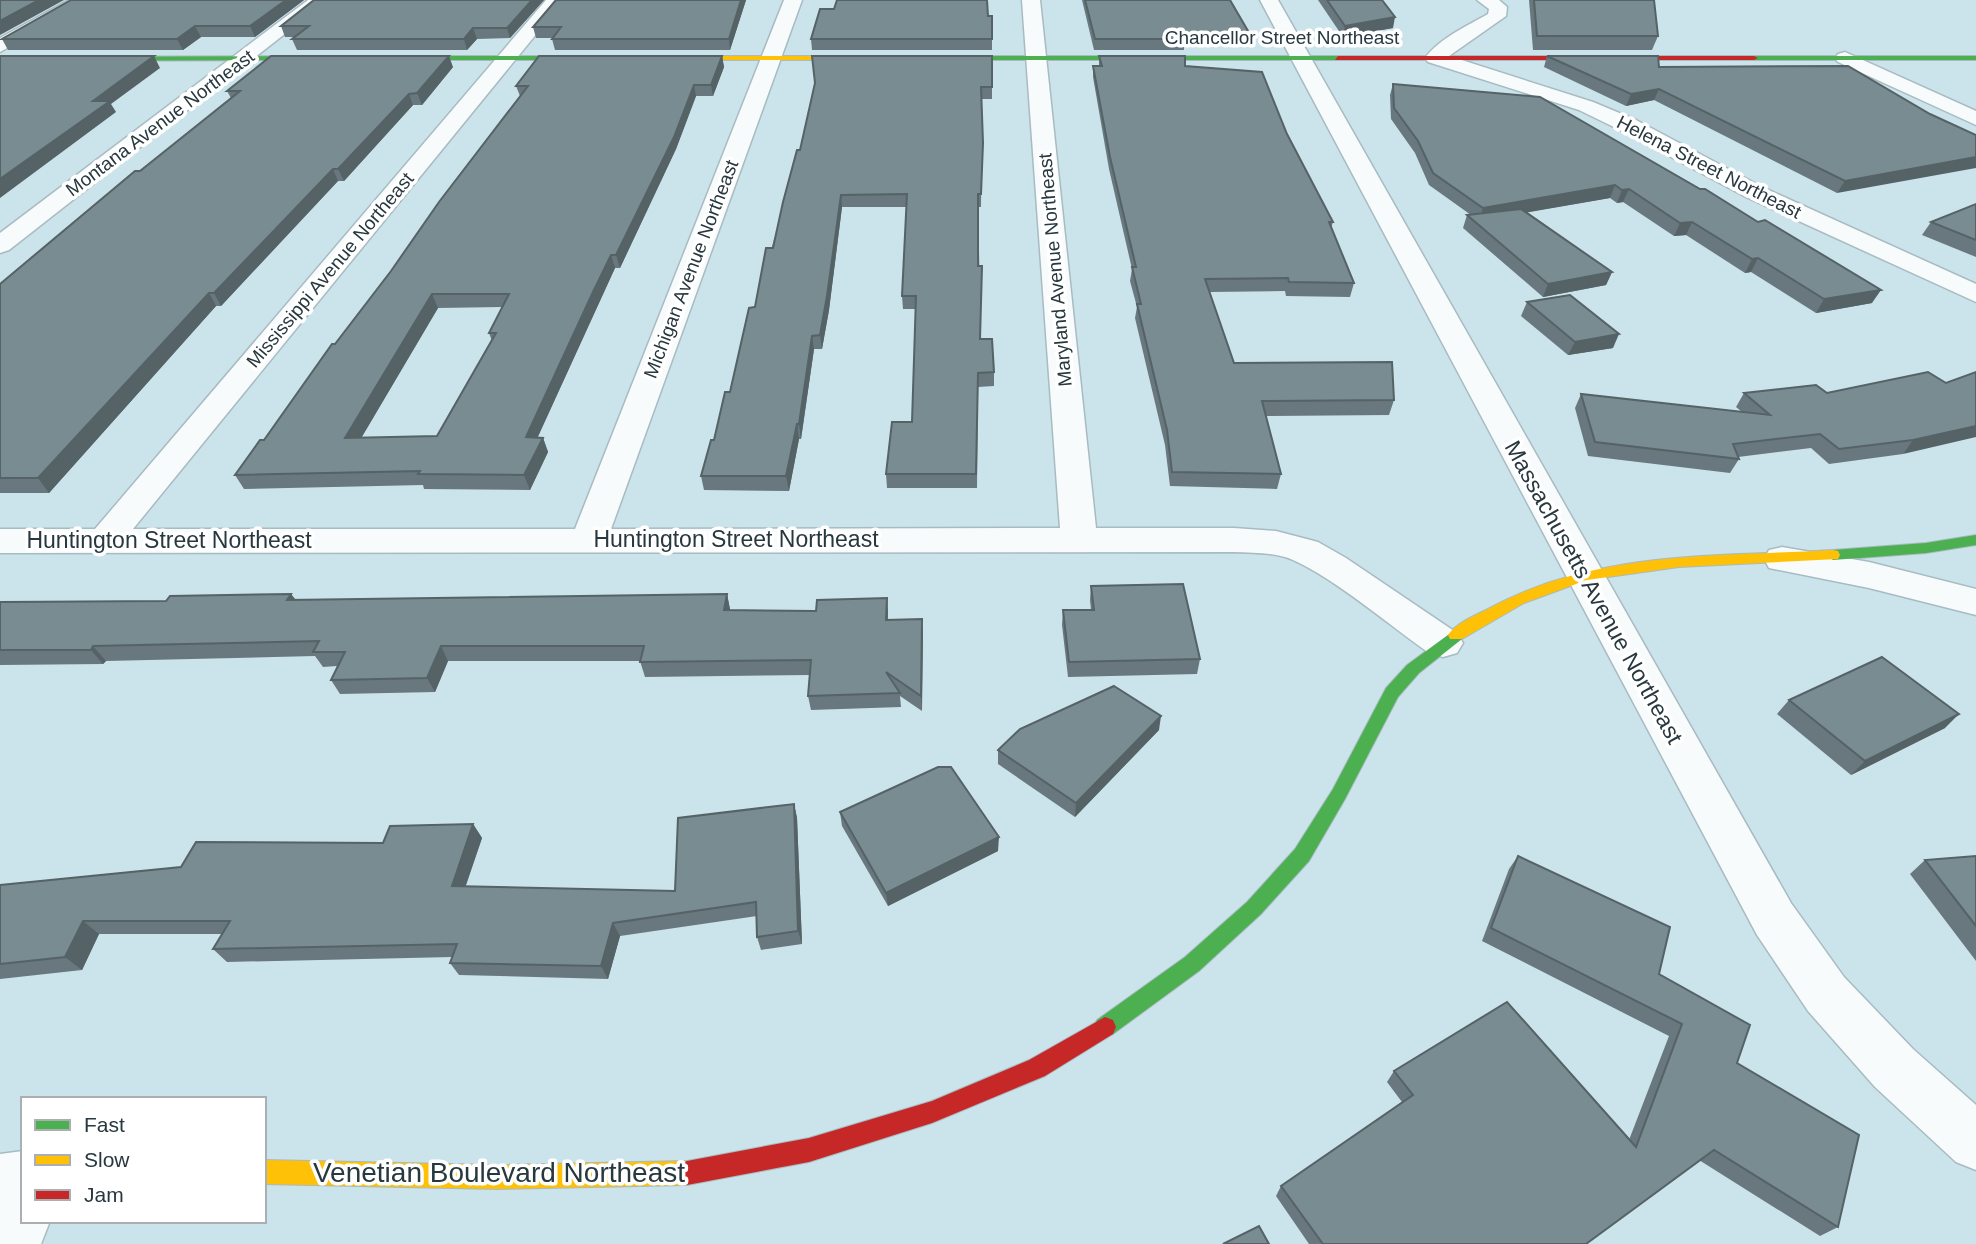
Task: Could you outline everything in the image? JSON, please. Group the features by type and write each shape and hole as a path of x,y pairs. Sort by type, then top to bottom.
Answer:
{"street":[{"path":"0,46 82,0"},
{"name":"Montana Avenue Northeast","path":"0,245 319,0"},
{"name":"Mississippi Avenue Northeast","path":"104,540 555,0"},
{"name":"Michigan Avenue Northeast","path":"589,539 793,0"},
{"name":"Maryland Avenue Northeast","path":"1031,0 1079,539"},
{"name":"Massachusetts Avenue Northeast","path":"1269,0 1774,919 1826,994 1894,1068 1976,1142"},
{"path":"1435,58 1450,45 1497,16 1498,7 1486,0"},
{"path":"0,58 341,58"},
{"path":"383,58 604,58"},
{"path":"646,58 883,58"},
{"name":"Chancellor Street Northeast","path":"924,58 1976,58"},
{"name":"Helena Street Northeast","path":"1435,58 1596,111 1629,125 1754,192 1976,294"},
{"path":"1845,58 1976,119"},
{"name":"Huntington Street Northeast","path":"0,541 1234,540 1276,543 1296,549 1334,567 1443,643"},
{"name":"Venetian Boulevard Northeast","path":"266,1172 497,1177 675,1175 809,1150 932,1112 1037,1068 1132,1009 1192,964 1254,908 1302,855 1339,794 1392,693 1413,669 1443,643 1489,614 1533,592 1587,575 1662,565 1926,548 1976,540"},
{"path":"1782,559 1869,575 1976,602"},
{"path":"0,1183 21,1180"},
{"path":"11,1244 21,1221"}],"building":[{"path":"0,0 39,0 0,21"},
{"path":"71,0 286,0 250,26 195,26 177,39 2,39"},
{"path":"314,0 532,0 507,28 473,28 464,39 292,39 309,26 281,26"},
{"path":"556,0 741,0 729,39 552,39 561,27 533,27"},
{"path":"837,0 987,0 988,16 992,16 992,39 811,39 820,9 834,9"},
{"path":"1085,0 1230,0 1248,31 1185,36 1185,39 1095,39"},
{"path":"1327,0 1382,0 1395,17 1345,26"},
{"path":"1534,0 1654,0 1658,36 1537,36"},
{"path":"0,56 154,56 93,101 110,101 0,179"},
{"path":"271,56 449,56 417,93 409,94 214,293 209,293 38,478 0,478 0,284 135,171 140,171 240,91 227,91"},
{"path":"539,56 722,56 711,85 694,85 674,137 616,255 611,255 593,292 526,437 543,438 524,475 418,474 420,471 235,475 260,440 264,440 332,344 335,344 391,271 439,202 528,86 516,86","holes":["432,294 509,294 489,333 496,333 437,436 345,438"]},
{"path":"812,56 992,56 992,87 981,87 983,143 981,194 978,194 978,266 982,266 980,339 992,339 994,372 978,373 976,474 886,474 892,422 912,422 916,296 902,296 907,194 841,195 820,335 812,336 799,424 786,476 701,476 711,440 714,440 725,392 730,392 749,308 755,307 766,248 773,248 797,150 800,150 815,83"},
{"path":"1099,56 1185,56 1185,66 1262,72 1287,134 1333,222 1329,222 1354,283 1289,282 1288,278 1205,279 1234,363 1392,362 1394,400 1262,401 1281,474 1172,472 1167,430 1137,304 1141,304 1132,267 1136,267 1110,157 1093,66 1102,66"},
{"path":"1547,56 1658,56 1659,67 1848,66 1930,114 1976,135 1976,157 1845,181 1659,89 1631,94"},
{"path":"1393,84 1540,97 1700,189 1705,189 1758,222 1765,220 1881,290 1824,299 1758,258 1752,259 1692,222 1680,223 1629,189 1622,190 1615,185 1483,208 1433,173 1418,141 1394,108"},
{"path":"1976,204 1976,240 1931,222"},
{"path":"1521,209 1612,272 1548,284 1467,215"},
{"path":"1570,295 1619,334 1575,342 1527,302"},
{"path":"1928,372 1946,383 1976,372 1976,426 1913,440 1839,449 1820,434 1733,444 1739,459 1595,442 1581,394 1770,415 1744,393 1816,385 1827,393"},
{"path":"1183,584 1200,659 1069,662 1063,610 1094,610 1091,586"},
{"path":"291,594 287,600 727,594 724,610 816,611 817,600 887,598 886,620 922,619 921,696 886,672 900,693 808,696 811,660 640,662 644,646 441,646 427,678 331,680 345,652 313,652 319,641 93,646 91,650 0,650 0,602 166,601 170,596"},
{"path":"1882,657 1959,714 1865,761 1789,700"},
{"path":"1114,686 1161,716 1076,803 998,750 1020,729"},
{"path":"938,767 951,767 999,837 886,893 840,812"},
{"path":"794,804 798,931 757,937 756,902 613,923 601,966 450,963 457,944 213,949 230,921 83,921 65,957 0,964 0,885 181,867 196,842 383,843 390,826 473,824 452,886 675,891 678,818"},
{"path":"1518,856 1670,927 1659,974 1750,1025 1737,1063 1859,1135 1838,1227 1714,1150 1586,1244 1323,1244 1281,1186 1413,1095 1394,1071 1507,1002 1636,1147 1682,1024 1491,928"},
{"path":"1976,856 1976,926 1925,860"},
{"path":"1259,1226 1269,1244 1223,1244"}],"traffic: fast":[{"path":"0,59 322,58"},
{"path":"396,58 591,58"},
{"path":"939,58 1338,58"},
{"path":"1754,58 1976,58"},
{"path":"1833,555 1926,548 1976,540"},
{"path":"1105,1027 1192,964 1254,908 1302,855 1339,794 1392,693 1413,669 1456,635"}],"traffic: slow":[{"path":"669,58 864,58"},
{"path":"1456,635 1519,599 1552,585 1587,575 1679,562 1833,555"},
{"path":"266,1172 497,1177 687,1173"}],"traffic: jam":[{"path":"1338,58 1754,58"},
{"path":"687,1173 809,1150 932,1112 1037,1068 1105,1027"}]}
